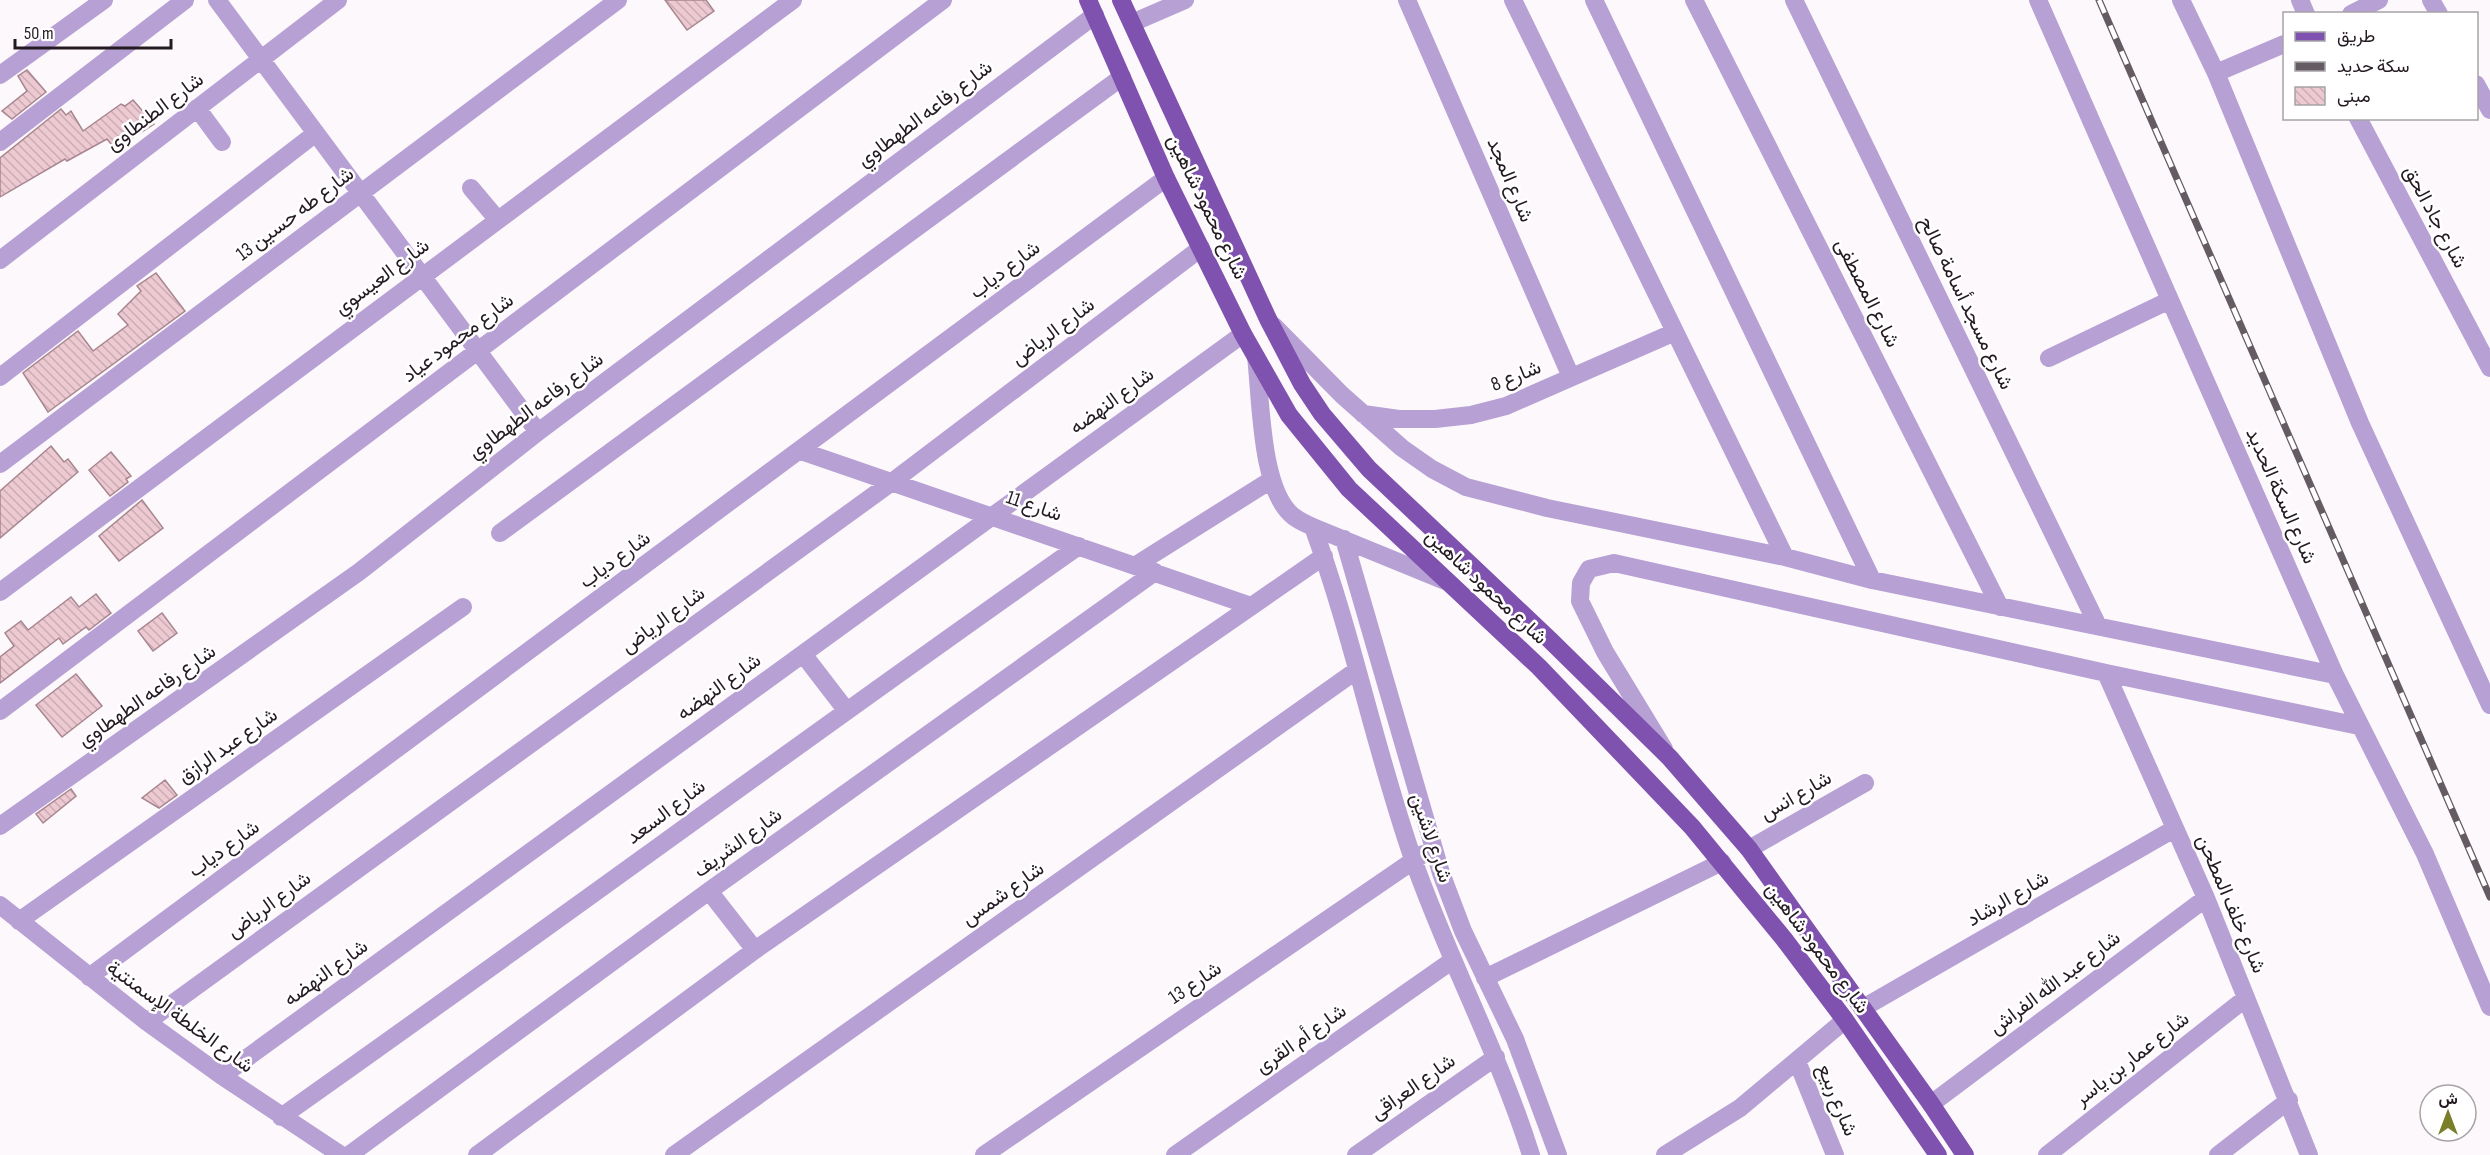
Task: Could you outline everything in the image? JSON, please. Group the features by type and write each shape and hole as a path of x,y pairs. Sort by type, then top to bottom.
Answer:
{"main road":[{"name":"شارع محمود شاهين","path":"1121,0 1268,320 1302,384 1333,428 1369,469 1550,640 1670,758 1749,849 1965,1155"},
{"name":"شارع محمود شاهين","path":"1091,7 1166,178 1243,334 1289,416 1318,453 1370,510 1450,583 1617,746 1722,862 1845,1020 1938,1155"}],"street":[{"path":"0,75 104,0"},
{"path":"0,142 185,0"},
{"path":"217,0 538,432"},
{"name":"شارع الطنطاوى","path":"0,260 338,0"},
{"name":"شارع طه حسين 13","path":"0,464 618,0"},
{"name":"شارع العيسوي","path":"0,592 421,275 794,0"},
{"name":"شارع محمود عياد","path":"0,711 943,0"},
{"path":"1132,23 1185,0"},
{"name":"شارع المجد","path":"1407,0 1571,377"},
{"path":"1513,0 1785,558"},
{"path":"1594,0 1872,580"},
{"name":"شارع المصطفى","path":"1694,0 2000,607"},
{"name":"شارع مسجد أسامة صالح","path":"1794,0 2098,626"},
{"name":"شارع السكة الحديد","path":"2038,0 2335,675 2425,854 2490,1007"},
{"path":"2181,0 2216,73 2360,423 2484,676 2490,705"},
{"path":"2355,12 2379,0"},
{"name":"شارع رفاعه الطهطاوي","path":"0,826 268,639 359,572 1091,7"},
{"path":"2216,73 2283,44"},
{"path":"500,533 1122,77"},
{"path":"2478,88 2490,110"},
{"path":"197,108 222,142"},
{"name":"شارع جاد الحق","path":"2359,120 2490,368"},
{"path":"0,376 316,133"},
{"name":"شارع دياب","path":"89,977 1166,178"},
{"path":"471,189 498,219"},
{"name":"شارع الرياض","path":"147,1022 892,482 1201,248"},
{"path":"2049,358 2170,300"},
{"path":"1268,320 1363,414 1402,448 1432,469 1466,487 1546,508 1785,558 1872,580 2335,675"},
{"name":"شارع 8","path":"1363,414 1435,419 1471,415 1506,406 1675,332"},
{"name":"شارع النهضه","path":"222,1077 1243,334"},
{"path":"1256,356 1271,480 1283,505 1293,516 1313,527 1450,583"},
{"name":"شارع 11","path":"801,451 1251,606"},
{"path":"1136,565 1271,480"},
{"name":"شارع لاشين","path":"1313,527 1335,590 1413,860 1453,960 1496,1057 1531,1155"},
{"name":"شارع لاشين","path":"1344,539 1433,848 1451,901 1515,1039 1558,1155"},
{"name":"شارع السعد","path":"281,1117 569,913 846,710 1079,546"},
{"path":"477,1155 755,950 1324,556"},
{"path":"1670,758 1605,652 1580,601 1581,583 1589,569 1614,563 2106,673 2359,726"},
{"name":"شارع الشريف","path":"349,1155 709,891 1155,572"},
{"path":"1335,590 1357,585"},
{"name":"شارع عبد الرازق","path":"6,913 463,607"},
{"path":"803,654 846,710"},
{"name":"شارع شمس","path":"674,1155 1357,670"},
{"name":"شارع خلف المطحن","path":"2106,673 2206,898 2289,1100 2309,1155"},
{"name":"شارع انس","path":"1749,849 1865,783"},
{"name":"شارع الرشاد","path":"1863,1008 2174,829"},
{"name":"شارع 13","path":"984,1155 1433,848"},
{"path":"1485,978 1722,862"},
{"path":"709,891 755,950"},
{"name":"شارع عبد الله الفراش","path":"1931,1104 2206,898"},
{"name":"شارع الخلطة الإسمنتية","path":"6,913 222,1077 341,1155"},
{"name":"شارع أم القرى","path":"1175,1155 1453,960"},
{"name":"شارع عمار بن ياسر","path":"2047,1155 2246,998"},
{"path":"1665,1155 1740,1108 1845,1020"},
{"name":"شارع العراقى","path":"1356,1155 1496,1057"},
{"name":"شارع ربيع","path":"1797,1061 1835,1155"},
{"path":"2218,1155 2289,1100"},
{"path":"1521,1124 1545,1116"}],"building":[{"path":"665,0 706,0 714,11 687,30"},
{"path":"27,70 46,92 12,119 2,111 27,91 18,76"},
{"path":"133,100 154,124 115,149 107,139 67,161 65,159 0,197 0,158 61,109 66,115 71,111 83,131 121,104 125,106"},
{"path":"156,273 185,311 48,412 23,373 78,331 93,351 128,325 118,314 141,291 137,286"},
{"path":"51,446 64,462 68,459 78,472 0,538 0,491"},
{"path":"111,452 131,476 126,479 128,482 110,496 89,470"},
{"path":"142,500 163,528 119,561 99,536"},
{"path":"96,594 111,613 89,630 86,627 63,644 59,638 0,683 0,657 14,646 5,633 21,621 28,630 71,597 79,607"},
{"path":"162,613 177,633 153,651 138,631"},
{"path":"76,674 102,706 62,737 36,705"},
{"path":"165,780 177,795 159,808 142,798"},
{"path":"71,789 76,796 43,823 36,814"}],"railway":[{"path":"2099,0 2490,897"}]}
